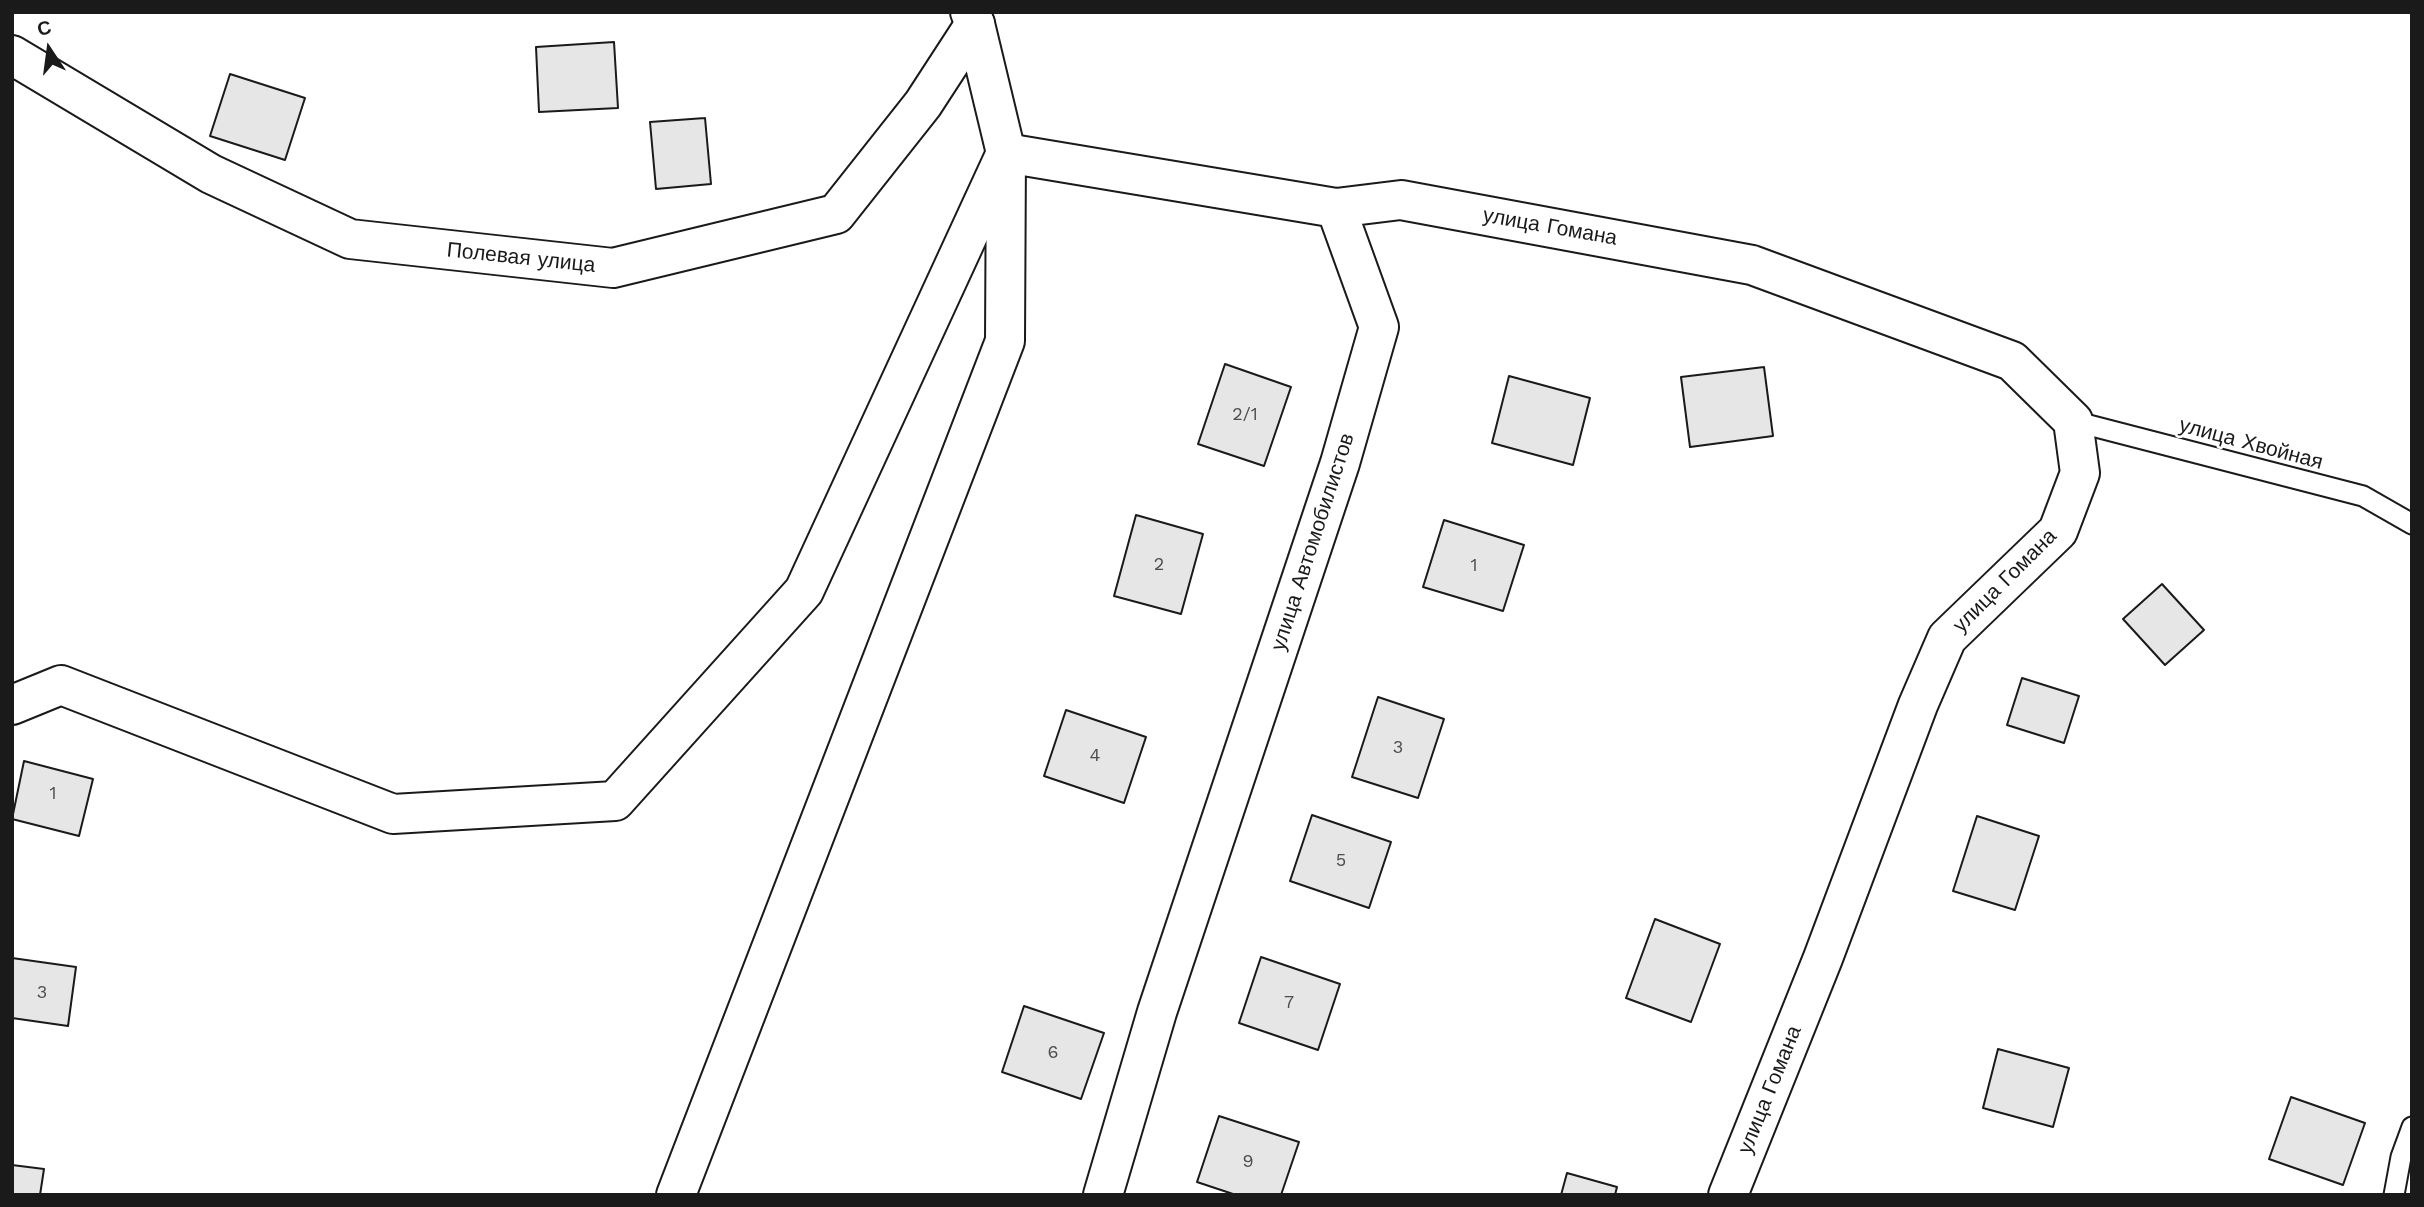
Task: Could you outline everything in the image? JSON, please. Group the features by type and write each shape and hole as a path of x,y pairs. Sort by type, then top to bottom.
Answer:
{"street":[{"name":"Полевая улица","path":"12,55 211,174 350,239 613,268 836,214 923,104 973,18"},
{"path":"676,1195 1005,341 1006,153 973,18"},
{"path":"1006,153 1336,208"},
{"path":"18,695 61,685 393,814 615,801 804,591 1006,153"},
{"name":"улица Гомана","path":"1336,208 1401,200 1752,265 2012,361 2073,421 2080,473 2058,531 1947,638 1917,705 1823,958 1728,1195"},
{"name":"улица Автомобилистов","path":"1102,1195 1157,1012 1340,463 1379,327 1336,208"}],"lane":[{"name":"улица Хвойная","path":"2073,421 2363,496 2412,524"},
{"path":"2393,1195 2400,1157 2412,1127"}],"building":[{"path":"614,42 618,108 539,112 536,47"},
{"path":"230,74 305,98 285,160 210,136"},
{"path":"705,118 711,184 656,189 650,122"},
{"path":"1225,364 1291,387 1264,466 1198,444"},
{"path":"1764,367 1773,436 1690,447 1681,377"},
{"path":"1509,376 1590,398 1573,465 1492,443"},
{"path":"1136,515 1203,534 1181,614 1114,596"},
{"path":"1444,520 1524,545 1503,611 1423,587"},
{"path":"2162,584 2204,630 2165,665 2123,619"},
{"path":"2022,678 2079,696 2064,743 2007,725"},
{"path":"1378,697 1444,719 1418,798 1352,777"},
{"path":"1066,710 1146,737 1124,803 1044,776"},
{"path":"24,761 93,779 79,836 12,819"},
{"path":"1312,815 1391,842 1369,908 1290,881"},
{"path":"1977,816 2039,836 2015,910 1953,891"},
{"path":"1655,919 1720,944 1691,1022 1626,998"},
{"path":"1261,957 1340,984 1318,1050 1239,1023"},
{"path":"12,958 76,967 68,1026 12,1018"},
{"path":"1024,1006 1104,1033 1081,1099 1002,1072"},
{"path":"1998,1049 2069,1068 2053,1127 1983,1108"},
{"path":"2291,1097 2365,1123 2343,1185 2269,1159"},
{"path":"1219,1116 1299,1142 1281,1195 1236,1195 1197,1182"},
{"path":"12,1165 44,1169 40,1195 12,1195"},
{"path":"1567,1173 1617,1187 1615,1195 1561,1195"}]}
